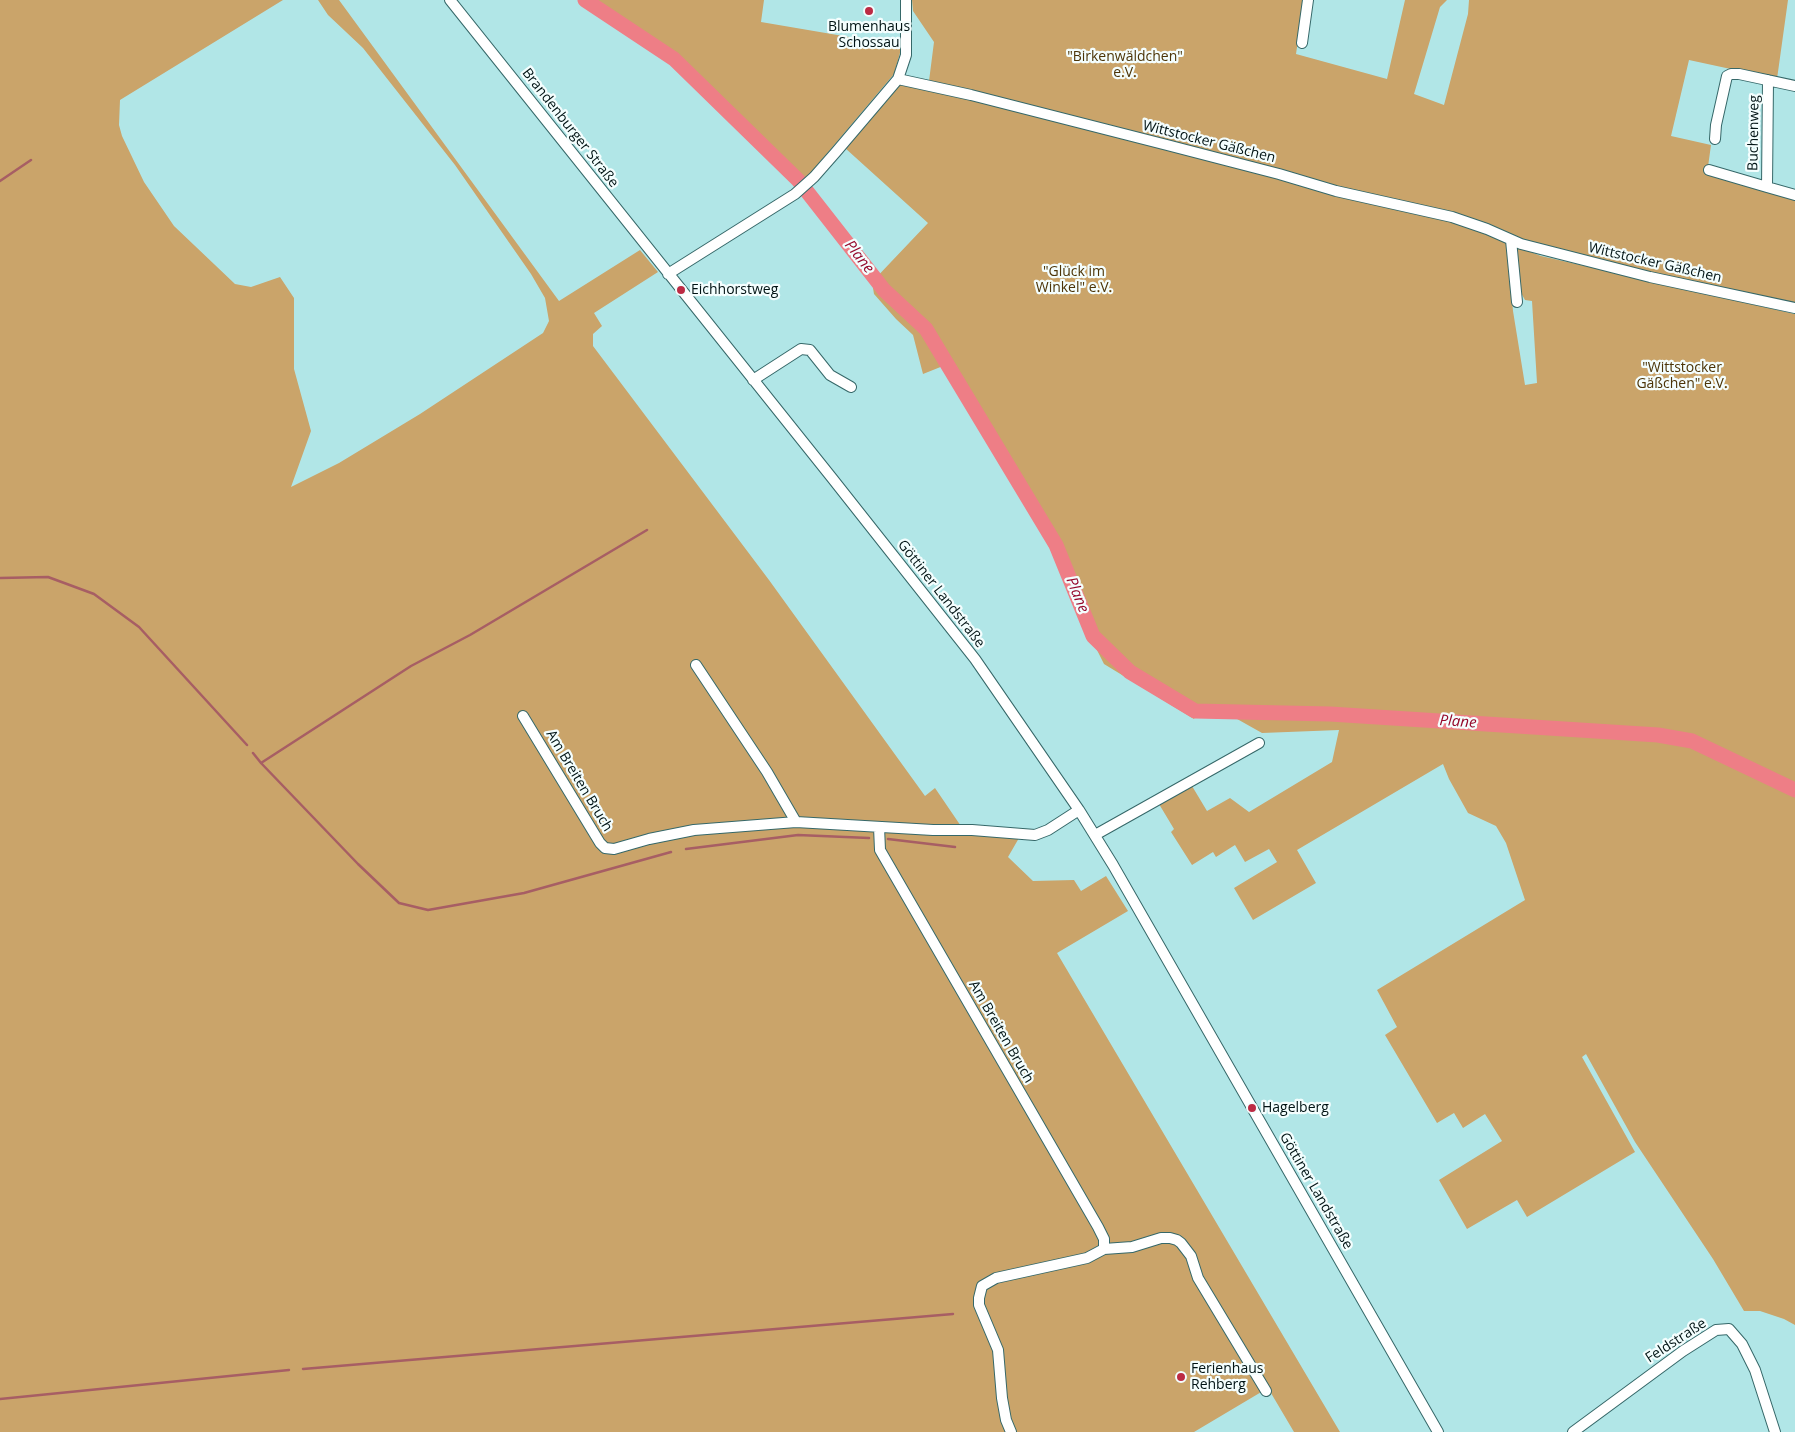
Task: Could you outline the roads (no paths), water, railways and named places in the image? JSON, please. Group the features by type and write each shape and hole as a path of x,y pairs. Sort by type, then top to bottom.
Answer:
{"street":[{"name":"Brandenburger Straße","path":"450,0 668,274"},
{"path":"668,274 795,194 814,177 898,79 906,54 906,0"},
{"path":"1302,43 1308,0"},
{"name":"Buchenweg","path":"1715,140 1716,125 1727,76 1739,74 1795,86"},
{"name":"Wittstocker Gäßchen","path":"898,79 1074,121 1279,174 1336,191 1452,217 1487,229 1510,240 1650,277 1795,308"},
{"name":"Buchenweg","path":"1767,187 1768,80"},
{"name":"Buchenweg","path":"1709,170 1795,195"},
{"path":"1510,240 1517,302"},
{"name":"Göttiner Landstraße","path":"668,274 975,659 1079,810 1438,1432"},
{"path":"753,380 801,349 810,350 830,375 851,387"},
{"path":"696,664 767,772 796,822"},
{"name":"Am Breiten Bruch","path":"523,716 600,843 605,848 614,849 649,839 694,830 796,822 933,830 972,830 1035,835 1048,830 1079,810"},
{"path":"1095,835 1260,743"},
{"name":"Am Breiten Bruch","path":"879,827 880,850 1098,1227 1104,1239 1104,1249"},
{"path":"1011,1432 1006,1420 1002,1398 998,1350 980,1305 979,1298 982,1286 996,1278 1087,1258 1104,1249 1132,1247 1161,1238 1170,1238 1182,1243 1191,1256 1198,1278 1266,1391"},
{"name":"Feldstraße","path":"1573,1432 1683,1351 1716,1330 1729,1329 1742,1344 1755,1370 1775,1432"}],"waterway":[{"name":"Plane","path":"585,0 674,59 798,180 884,290 926,329 1056,545 1093,636 1130,672 1195,711 1330,714 1658,735 1692,741 1795,790"},
{"path":"0,181 31,160"},
{"path":"261,763 411,666 470,635 647,530"},
{"path":"0,578 48,577 94,594 139,627 247,745"},
{"path":"253,753 358,864 399,903 428,910 524,893 671,852"},
{"path":"686,849 798,835 869,838"},
{"path":"888,839 955,847"},
{"path":"303,1369 953,1314"},
{"path":"0,1399 289,1370"}],"place":[{"name":"Blumenhaus Schossau","path":"869,11"},
{"name":"Eichhorstweg","path":"681,290"},
{"name":"Hagelberg","path":"1252,1108"},
{"name":"Ferienhaus Rehberg","path":"1181,1377"}],"park label":[{"name":"\"Birkenwäldchen\" e.V.","path":"1125,66"},
{"name":"\"Glück im Winkel\" e.V.","path":"1074,280"},
{"name":"\"Wittstocker Gäßchen\" e.V.","path":"1682,376"}]}
